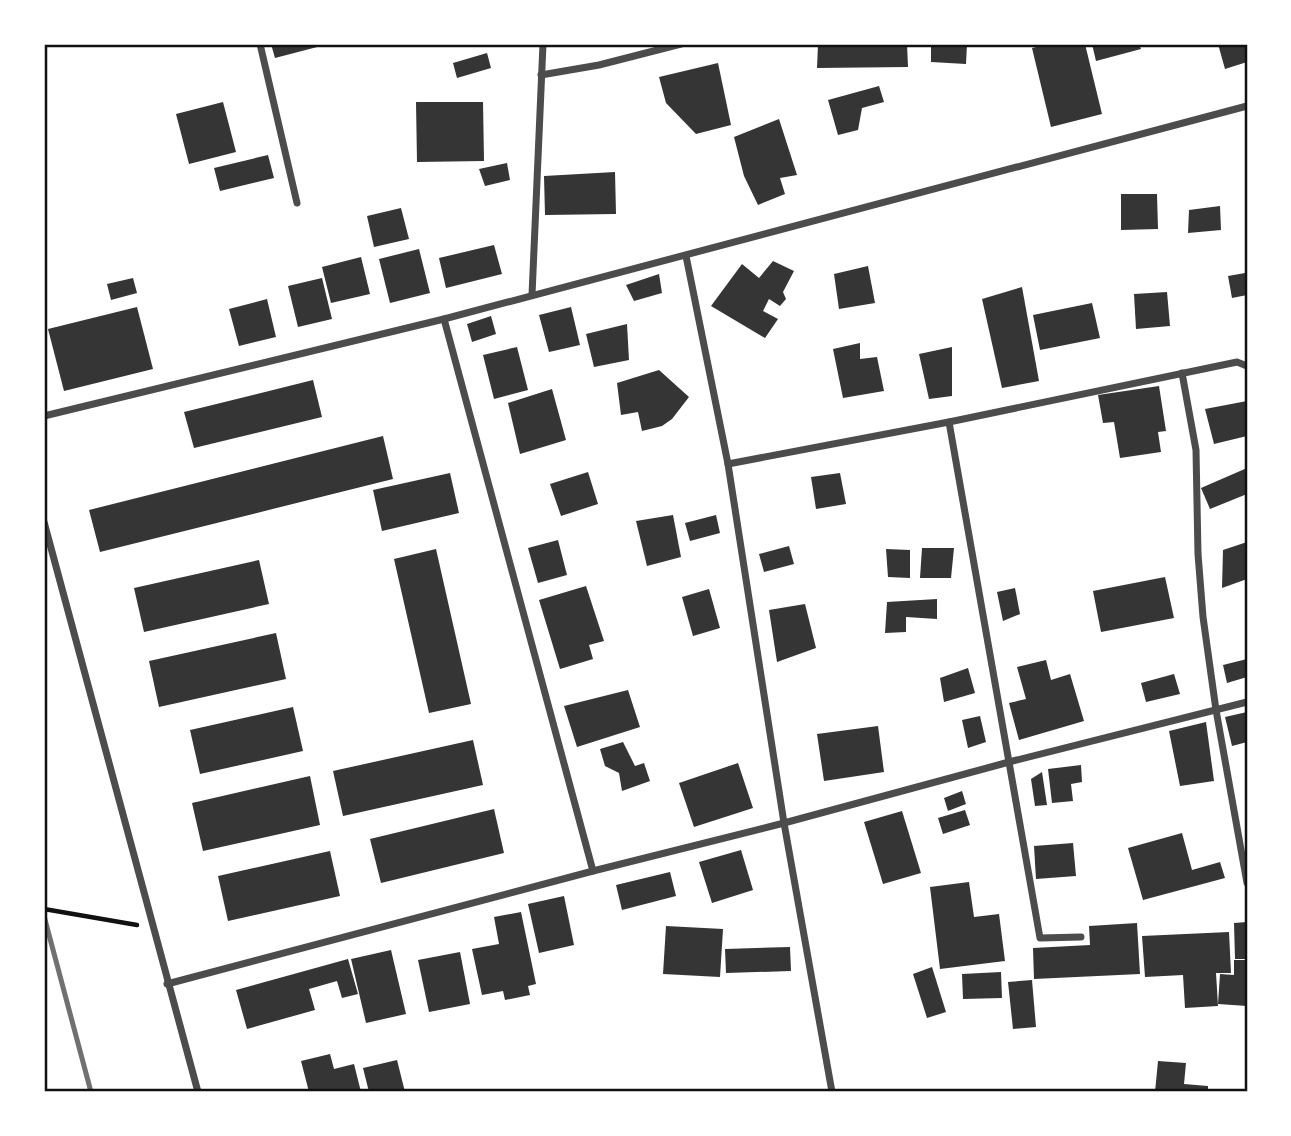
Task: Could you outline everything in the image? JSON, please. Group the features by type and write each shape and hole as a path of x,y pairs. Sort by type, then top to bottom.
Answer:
{"street":[{"path":"260,44 297,203"},
{"path":"532,295 542,44"},
{"path":"541,75 599,65 681,44"},
{"path":"44,416 444,319 1247,106"},
{"path":"687,256 728,464 784,823 832,1092"},
{"path":"444,319 593,871"},
{"path":"728,464 949,422 1237,362 1247,366"},
{"path":"1182,373 1196,450 1198,554 1203,617 1216,710 1247,883"},
{"path":"949,422 1040,938 1081,937"},
{"path":"44,522 198,1092"},
{"path":"167,984 1247,702"}],"path":[{"path":"44,909 152,928"}],"building":[{"path":"271,44 321,44 321,46 275,58"},
{"path":"818,44 907,44 908,67 817,68"},
{"path":"931,44 967,44 966,64 931,62"},
{"path":"1049,44 1085,44 1102,114 1051,127 1032,48"},
{"path":"1092,44 1139,44 1141,49 1096,61"},
{"path":"1218,44 1247,44 1247,62 1225,69"},
{"path":"487,53 491,68 457,78 453,63"},
{"path":"718,63 731,125 696,134 666,103 659,77"},
{"path":"879,86 884,102 862,108 858,130 838,135 828,100"},
{"path":"223,102 236,152 189,164 176,114"},
{"path":"416,102 483,102 484,161 417,162"},
{"path":"779,119 797,175 780,178 785,194 758,205 744,176 734,137"},
{"path":"268,155 274,178 220,191 214,168"},
{"path":"507,163 510,180 485,186 479,169"},
{"path":"615,172 616,214 545,215 544,176"},
{"path":"1121,194 1157,194 1158,229 1121,230"},
{"path":"1220,206 1221,230 1188,233 1189,210"},
{"path":"401,208 409,239 374,247 367,216"},
{"path":"494,245 502,274 446,288 439,258"},
{"path":"419,249 430,293 390,303 379,259"},
{"path":"361,257 370,294 331,303 322,267"},
{"path":"773,261 794,271 783,292 786,299 780,306 769,299 763,311 778,319 765,338 711,306 742,264 759,278"},
{"path":"868,266 875,303 839,309 834,274"},
{"path":"1245,273 1247,295 1232,298 1228,276"},
{"path":"659,274 662,293 634,301 626,285"},
{"path":"133,278 137,293 111,300 107,284"},
{"path":"322,278 332,319 298,327 288,286"},
{"path":"1022,287 1039,381 1002,388 982,299"},
{"path":"1167,292 1170,326 1136,329 1134,294"},
{"path":"267,299 276,337 239,346 229,309"},
{"path":"1092,303 1100,338 1040,350 1033,315"},
{"path":"137,307 153,369 64,391 48,329"},
{"path":"571,307 580,345 549,352 539,315"},
{"path":"491,316 496,334 472,342 467,324"},
{"path":"627,324 629,360 594,367 586,334"},
{"path":"860,343 860,359 877,357 884,391 843,398 833,349"},
{"path":"517,347 528,390 494,399 483,355"},
{"path":"952,347 952,396 929,399 919,354"},
{"path":"659,370 689,397 672,419 662,426 642,431 638,412 621,415 617,383"},
{"path":"313,380 322,417 194,448 184,412"},
{"path":"1159,386 1166,431 1158,432 1161,452 1120,458 1114,422 1103,423 1098,395"},
{"path":"552,389 566,440 520,454 508,403"},
{"path":"1247,401 1247,436 1214,444 1205,409"},
{"path":"383,436 393,479 100,552 89,510"},
{"path":"1247,468 1247,494 1210,509 1201,488"},
{"path":"588,472 598,504 561,516 550,484"},
{"path":"450,473 459,513 382,531 373,490"},
{"path":"840,473 846,504 816,509 811,477"},
{"path":"673,515 681,557 647,566 636,521"},
{"path":"716,515 720,533 690,541 685,523"},
{"path":"558,540 567,575 538,583 528,548"},
{"path":"1247,542 1247,579 1222,588 1223,550"},
{"path":"789,546 794,564 764,572 759,554"},
{"path":"922,548 954,548 951,578 920,578"},
{"path":"436,549 471,704 429,713 394,559"},
{"path":"886,549 910,550 910,578 888,577"},
{"path":"259,560 269,604 144,632 134,588"},
{"path":"1165,577 1174,618 1101,632 1093,591"},
{"path":"586,586 604,641 589,645 593,659 560,669 539,600"},
{"path":"1015,588 1020,614 1003,621 997,592"},
{"path":"709,589 720,628 693,636 682,597"},
{"path":"937,599 937,619 906,617 906,632 885,633 887,602"},
{"path":"805,604 816,648 777,662 769,610"},
{"path":"276,633 286,679 159,707 149,661"},
{"path":"1247,659 1247,677 1227,683 1223,665"},
{"path":"1046,660 1051,680 1070,674 1084,721 1019,740 1009,703 1026,699 1017,667"},
{"path":"968,668 975,693 944,702 940,678"},
{"path":"1174,674 1180,694 1146,702 1141,683"},
{"path":"628,690 640,727 577,747 564,706"},
{"path":"293,707 303,751 200,774 190,730"},
{"path":"1247,712 1247,742 1232,746 1225,717"},
{"path":"980,716 986,742 968,748 962,720"},
{"path":"1206,722 1214,781 1180,786 1169,731"},
{"path":"878,726 884,772 824,781 817,734"},
{"path":"473,740 483,785 343,816 333,771"},
{"path":"623,742 635,766 644,763 650,781 622,791 619,773 605,766 600,749"},
{"path":"738,763 753,808 694,827 679,783"},
{"path":"1081,765 1082,782 1071,784 1073,801 1052,803 1048,769"},
{"path":"1042,772 1047,805 1035,806 1031,779"},
{"path":"310,776 320,825 203,851 192,803"},
{"path":"962,791 966,804 948,811 944,798"},
{"path":"494,809 504,853 381,883 370,839"},
{"path":"965,810 970,825 943,834 938,818"},
{"path":"902,811 921,873 883,884 864,822"},
{"path":"1182,833 1192,870 1220,862 1225,878 1143,900 1128,848"},
{"path":"1073,843 1076,876 1036,879 1034,846"},
{"path":"741,850 753,890 712,903 699,862"},
{"path":"330,851 340,896 228,921 218,876"},
{"path":"670,872 676,896 622,910 616,885"},
{"path":"969,882 974,917 999,914 1005,961 940,969 930,887"},
{"path":"564,896 574,945 539,953 528,904"},
{"path":"521,912 536,984 528,986 530,995 505,1000 503,991 482,995 472,949 499,944 494,917"},
{"path":"1247,922 1247,959 1235,959 1234,923"},
{"path":"1137,923 1140,974 1034,979 1033,948 1090,945 1089,926"},
{"path":"666,926 723,929 720,977 663,974"},
{"path":"1229,932 1231,973 1216,973 1218,1006 1185,1008 1183,975 1145,977 1142,936"},
{"path":"790,947 791,971 726,973 725,949"},
{"path":"391,950 406,1014 366,1023 351,959"},
{"path":"460,952 470,1004 429,1012 418,960"},
{"path":"348,959 358,994 342,998 337,981 309,989 315,1010 247,1029 236,990"},
{"path":"1234,960 1247,960 1247,1006 1218,1004 1220,974 1234,975"},
{"path":"932,967 946,1012 927,1018 913,974"},
{"path":"1001,972 1002,998 963,999 962,974"},
{"path":"1032,980 1036,1027 1013,1029 1008,982"},
{"path":"330,1054 334,1069 354,1064 361,1092 309,1092 301,1061"},
{"path":"397,1060 405,1092 369,1092 363,1068"},
{"path":"1158,1061 1186,1063 1184,1084 1208,1086 1208,1092 1155,1092"}],"railway":[{"path":"44,916 91,1092"}]}
